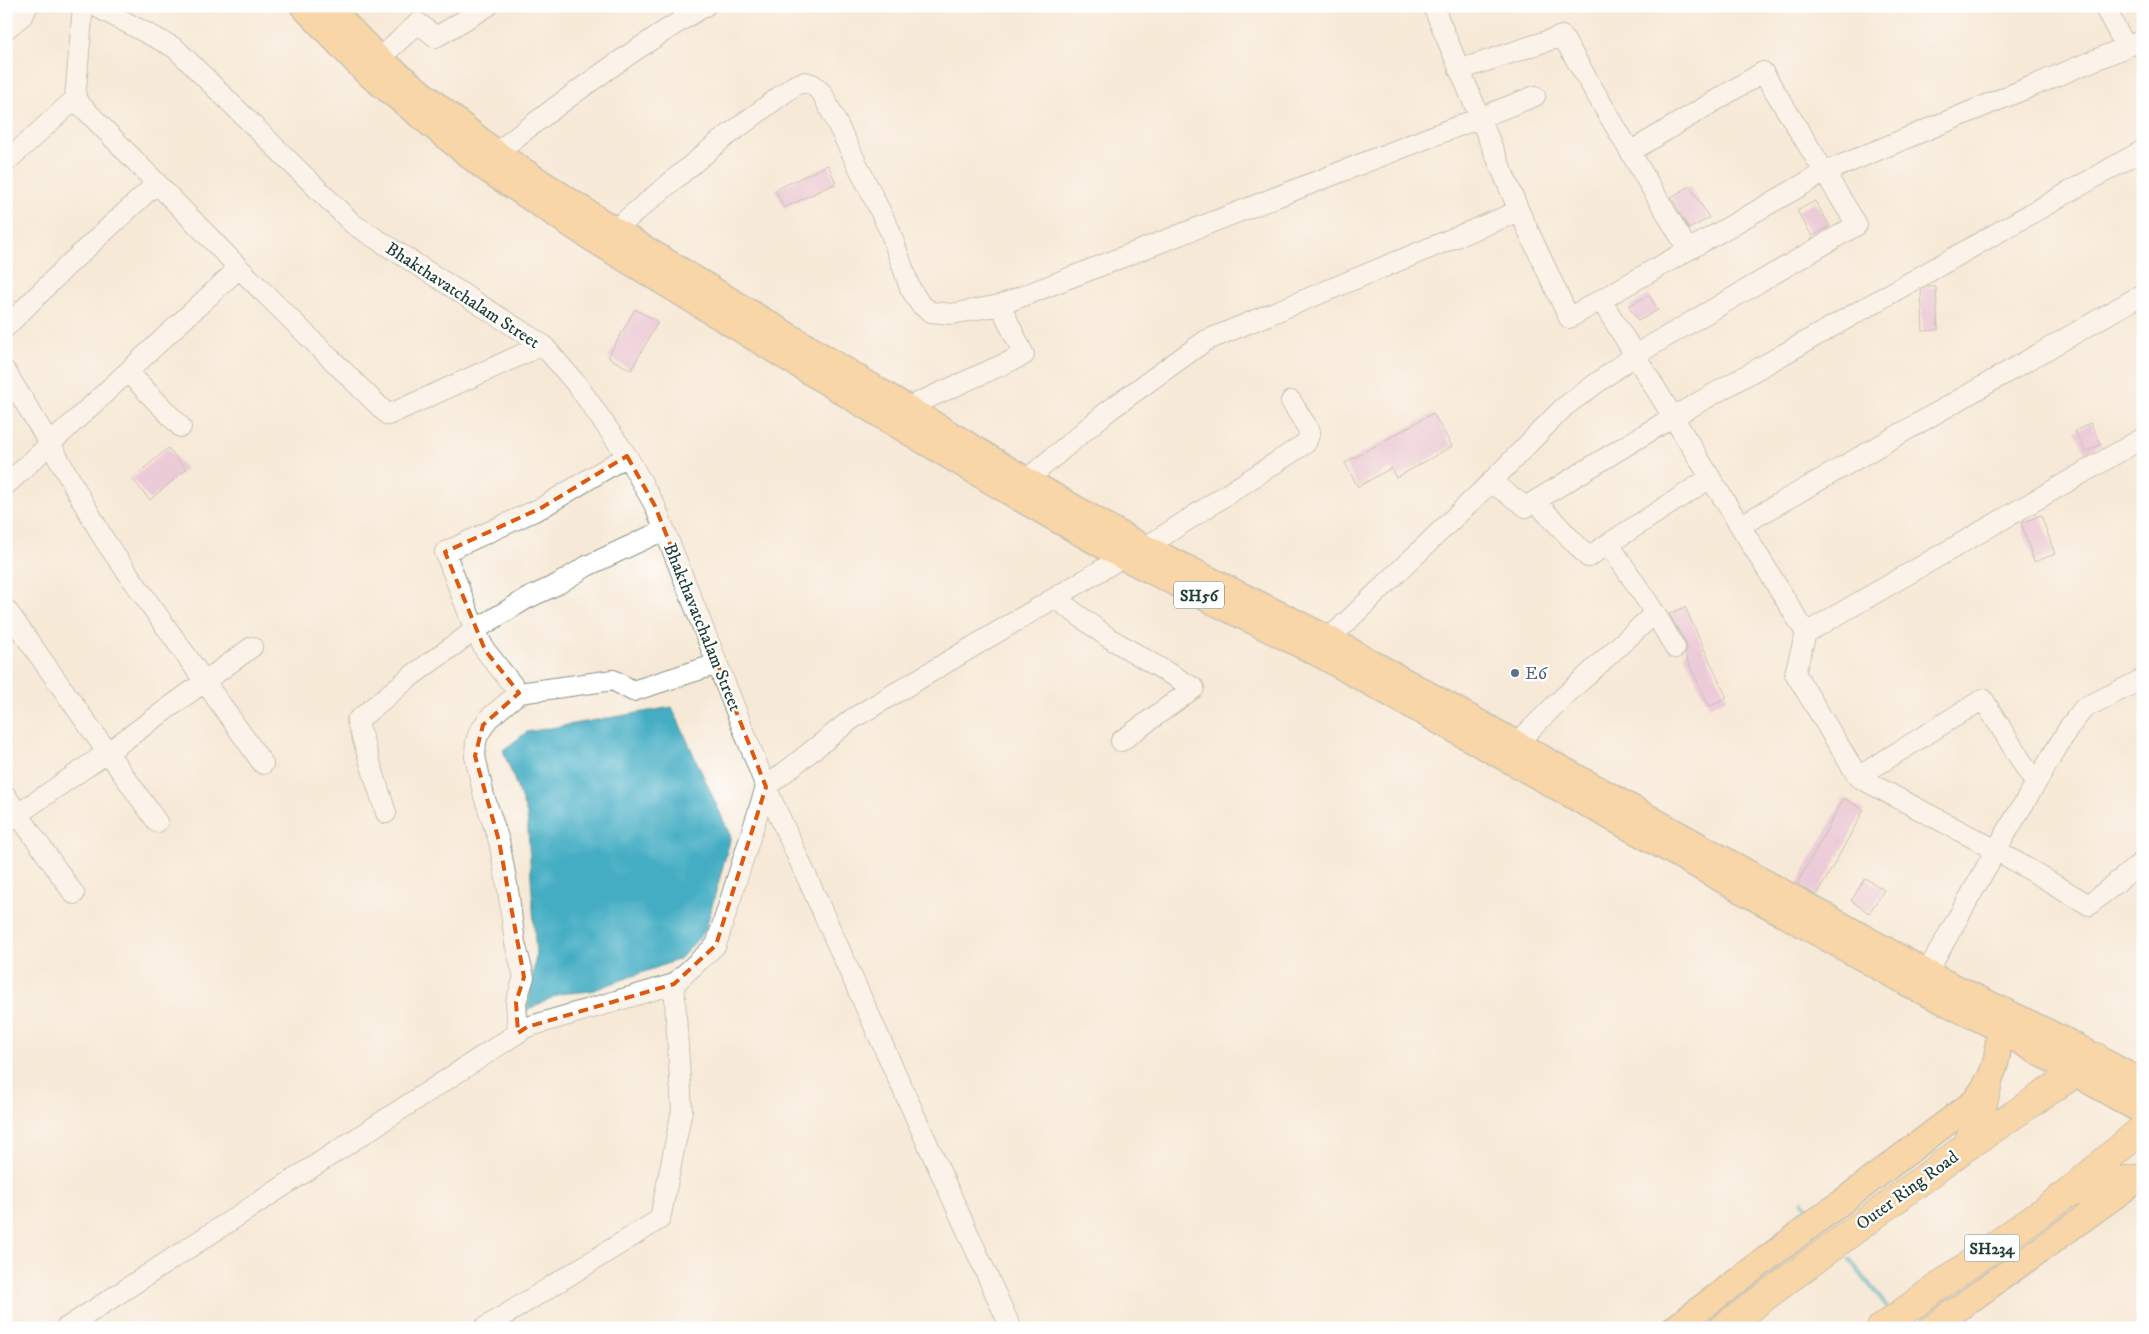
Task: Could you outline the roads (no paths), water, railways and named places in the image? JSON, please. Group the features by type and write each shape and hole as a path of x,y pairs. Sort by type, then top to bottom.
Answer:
{"highway":[{"name":"Outer Ring Road","path":"1723,1328 1860,1224 1966,1147 2086,1064"},
{"path":"1966,1147 1978,1121 1988,1084"},
{"name":"SH234","path":"1882,1327 2068,1193 2143,1128"},
{"path":"2068,1193 2112,1182 2143,1179"}],"main road":[{"name":"SH56","path":"302,6 366,72 485,168 593,239 1134,552 1922,981 2086,1064 2143,1112"},
{"name":"SH56","path":"328,6 379,59 496,153 614,230 906,408 1021,488"},
{"name":"SH56","path":"1134,552 1330,639 1517,743 1922,981 1999,1029 2086,1064 2143,1083"},
{"path":"1675,1328 1974,1102 1988,1084 1999,1051 1999,1029"},
{"path":"1933,1326 2054,1239 2143,1179"}],"street":[{"path":"6,28 23,15 28,6"},
{"path":"6,162 75,99 83,6"},
{"name":"Bhakthavatchalam Street","path":"94,6 175,48 352,224 543,345 578,386 627,456 655,506 766,787 1011,1328"},
{"path":"379,59 418,23 436,37 488,6"},
{"path":"496,153 552,108 645,42 705,6"},
{"path":"1433,6 1518,211 1569,318 1825,172 2134,43 2104,6"},
{"path":"1459,70 1562,36 1688,250"},
{"path":"1330,639 1491,482 1564,407 1635,355 1857,225 1763,72 1630,152"},
{"path":"614,230 720,141 795,85 805,82 812,84 822,93 890,231 910,288 920,304 931,312 952,314 1000,304 1535,96"},
{"path":"75,99 239,268 388,415 543,345"},
{"path":"1491,482 1526,507 1673,417 2143,150"},
{"path":"6,327 67,266 157,183"},
{"path":"1021,488 1108,411 1205,341 1518,211"},
{"path":"6,485 239,268"},
{"path":"1740,526 2143,294"},
{"path":"1601,300 1806,633"},
{"path":"906,408 1024,355 1000,304"},
{"path":"6,372 50,444 105,541 263,764"},
{"path":"128,372 181,427"},
{"path":"66,1328 527,1026 674,984 716,945 766,787 852,719 1134,552 1306,443 1310,432 1291,401"},
{"path":"2143,438 1806,633 1794,673 1858,777 1996,850 2089,905 2143,861"},
{"path":"519,693 485,650 475,630 446,552 540,508 627,456"},
{"path":"1535,501 1588,557 1710,478"},
{"path":"386,813 357,721 410,677 475,630 526,599 558,584 587,566 664,530"},
{"path":"1608,544 1655,613 1675,648"},
{"path":"1055,598 1109,638 1194,688 1121,741"},
{"path":"6,609 13,632 108,752 157,822"},
{"path":"1517,743 1569,691 1655,613"},
{"path":"12,819 252,647"},
{"path":"518,1033 516,1002 524,977 515,943 508,890 498,841 484,796 475,748 479,733 483,726 519,693 613,680 633,690 717,664"},
{"path":"1922,981 1996,850 2070,726 2084,708 2143,680"},
{"path":"1858,777 1983,699 2035,783"},
{"path":"6,796 12,819 74,894"},
{"path":"484,1328 660,1219 682,1110 674,984"}],"water":[{"path":"672,707 731,837 705,931 680,959 591,991 559,994 527,1010 536,956 527,814 503,750 527,732"}],"waterway":[{"path":"1803,1201 1814,1215"},
{"path":"1850,1260 1890,1311"}],"place":[{"name":"E6","path":"1515,673"}]}
